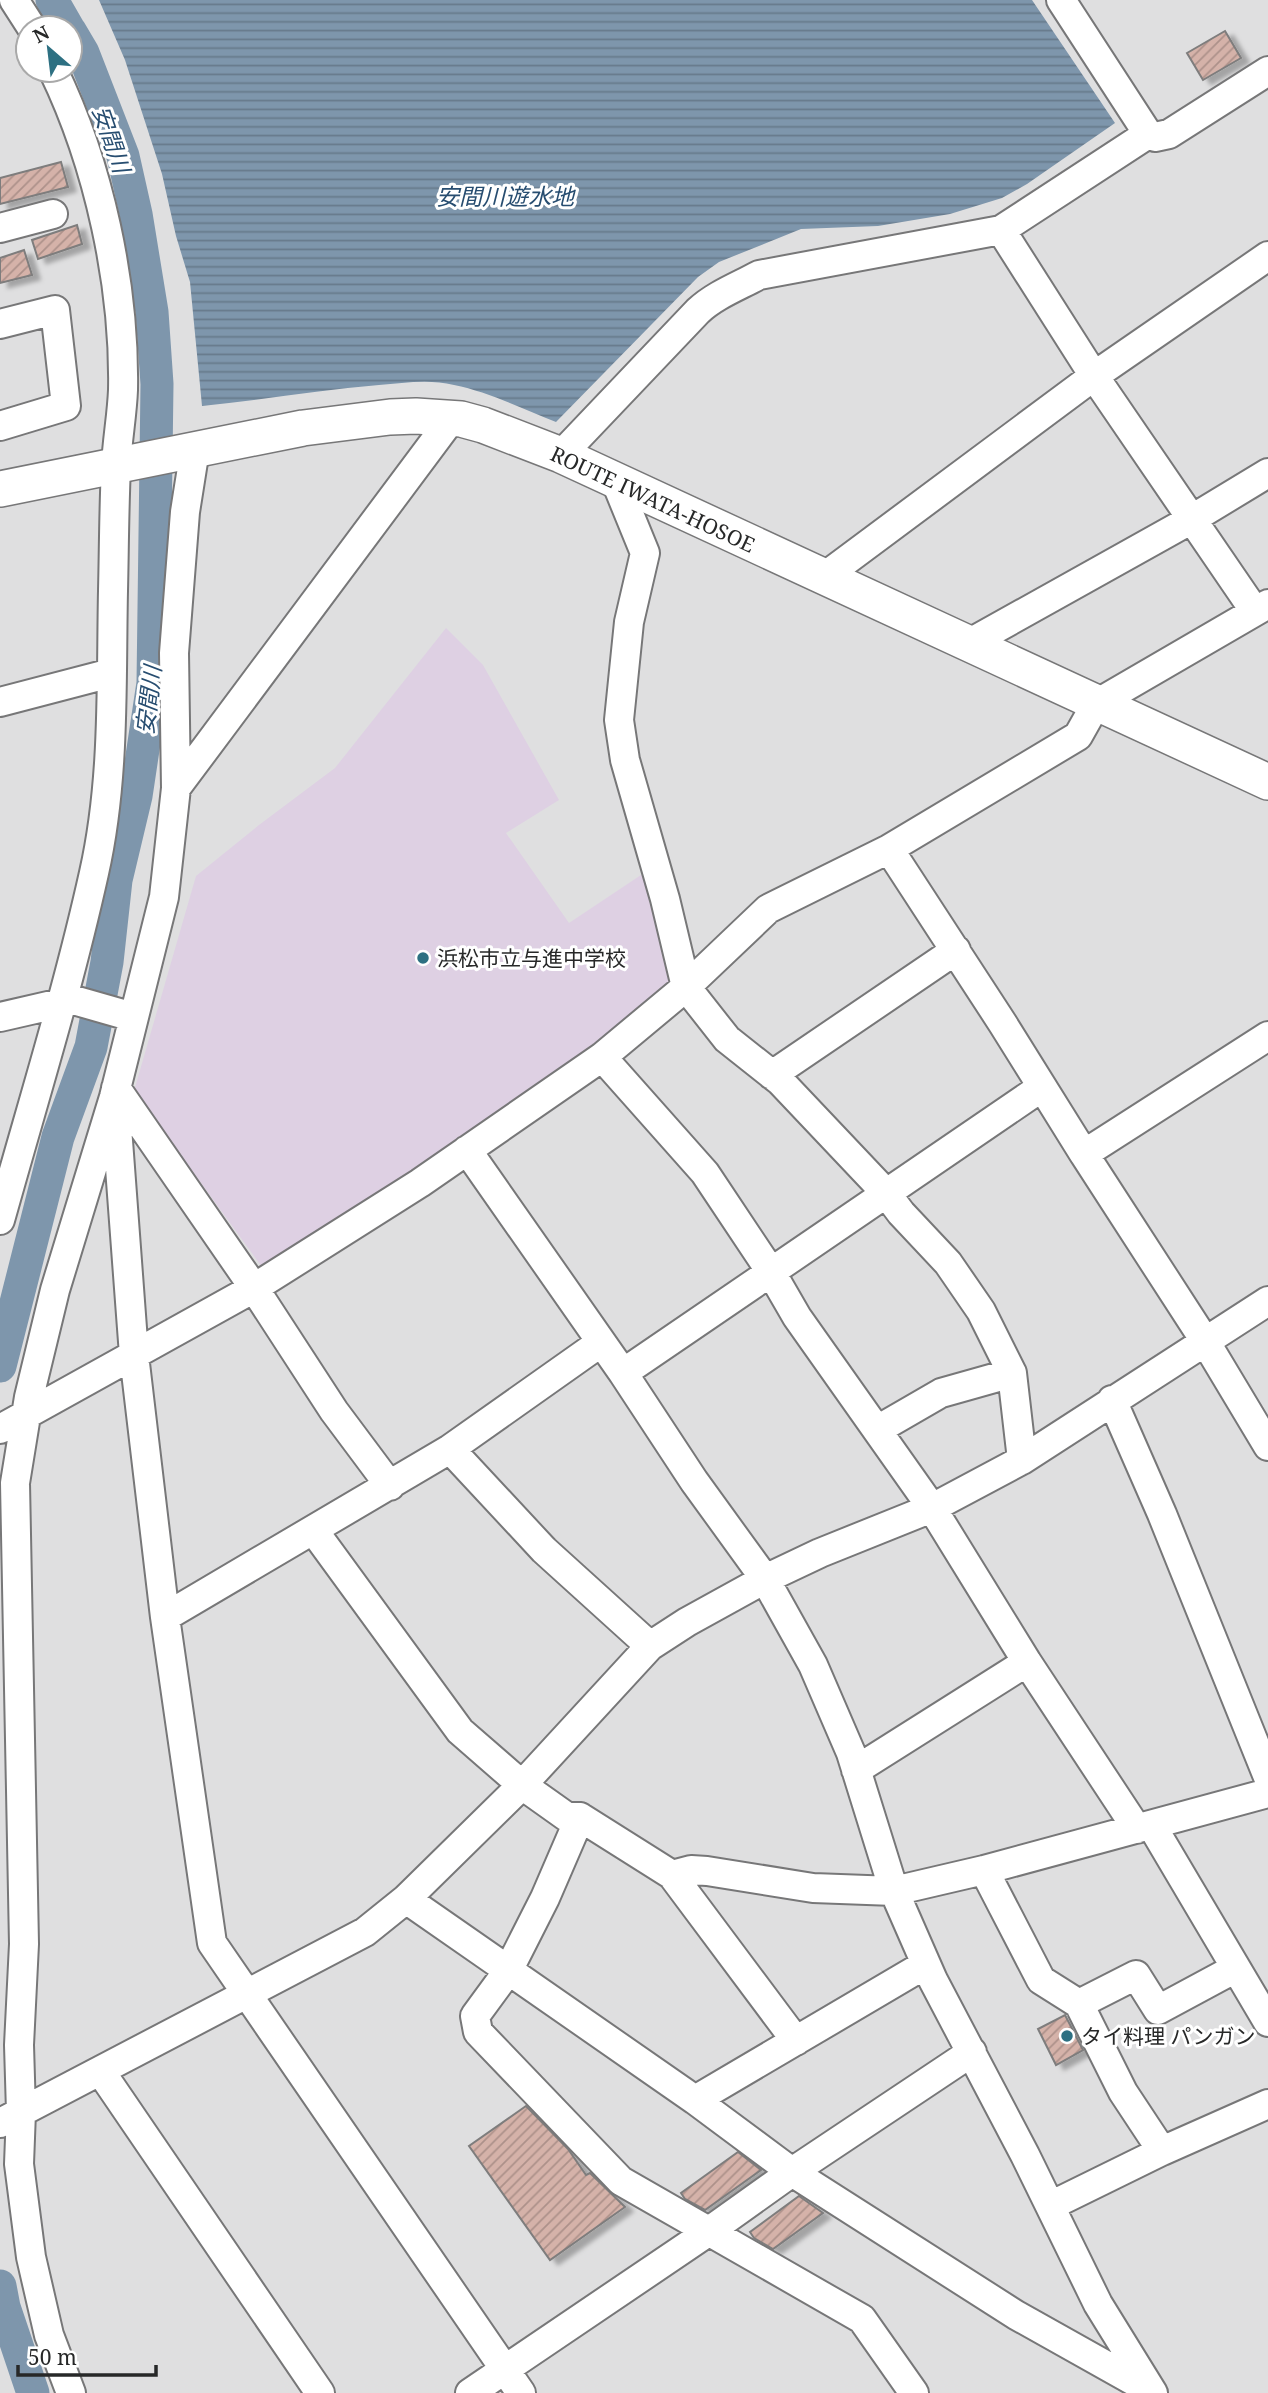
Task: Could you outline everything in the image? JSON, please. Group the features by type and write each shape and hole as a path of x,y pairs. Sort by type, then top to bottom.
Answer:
{"main road":[{"name":"ROUTE IWATA-HOSOE","path":"0,490 303,428 416,416 452,418 484,425 561,455 1268,782"}],"street":[{"path":"1060,0 1148,134 1154,137 1170,134 1265,81"},
{"path":"0,1220 66,1001 106,807 116,465 122,391 121,334 114,271 95,184 71,106 60,84"},
{"path":"561,455 706,303 759,275 1001,230 1148,134"},
{"path":"0,229 53,214"},
{"path":"14,1421 254,1288 420,1183 602,1057 686,987 768,909 889,849 1078,736 1096,704 1261,607 1192,519 1094,376 1001,230"},
{"path":"824,577 1094,376 1268,256"},
{"path":"0,324 55,310 66,406 0,426"},
{"path":"176,789 452,418"},
{"path":"71,2393 49,2335 31,2258 14,2116 24,1944 14,1421 116,1092 127,1016 164,897 176,789 174,653 185,512 195,449"},
{"path":"968,644 1192,519 1268,472"},
{"path":"616,482 645,553 629,622 619,720 623,747 686,987 727,1039 772,1075 886,1193 948,1263 981,1311 1012,1373 1022,1460"},
{"path":"0,702 111,673"},
{"path":"889,849 1205,1341 1268,1446"},
{"path":"772,1075 956,950"},
{"path":"0,1017 66,1001 127,1016"},
{"path":"1084,1154 1266,1041"},
{"path":"602,1057 705,1173 771,1272 797,1317 932,1508 1027,1662 1144,1827 1268,2022"},
{"path":"623,1373 1042,1087"},
{"path":"116,1092 254,1288 334,1410 390,1486"},
{"path":"116,1092 134,1355 165,1617 212,1942 521,2393"},
{"path":"467,1150 574,1301 694,1481 765,1579 814,1665 856,1770 894,1891 926,1964 1098,2304 1153,2392"},
{"path":"14,2116 365,1931 406,1899 522,1785 650,1646 687,1622 765,1579 820,1553 932,1508 1022,1460 1268,1301"},
{"path":"165,1617 450,1449 600,1343"},
{"path":"877,1430 940,1393 1012,1373"},
{"path":"1112,1400 1162,1514 1268,1777"},
{"path":"450,1449 544,1550 650,1646"},
{"path":"314,1531 460,1731 522,1785 567,1817 580,1817 672,1875 796,2041"},
{"path":"856,1770 1027,1662"},
{"path":"672,1875 691,1870 707,1871 813,1888 894,1891 984,1870 1268,1793"},
{"path":"580,1817 545,1898 508,1971 475,2016 478,2032 621,2181 862,2319 914,2393"},
{"path":"984,1870 1041,1980 1079,2004 1123,2092 1162,2151"},
{"path":"406,1899 695,2100 792,2172 1016,2315 1153,2392"},
{"path":"695,2100 926,1964"},
{"path":"1079,2004 1136,1975 1158,2010 1236,1968"},
{"path":"470,2393 972,2052"},
{"path":"101,2072 320,2393"},
{"path":"1050,2206 1162,2151 1268,2104"}],"shaded area":[{"name":"浜松市立与進中学校","path":"446,628 483,665 559,800 506,833 569,923 650,869 682,992 267,1274 134,1091 196,876 335,768"}],"water":[{"name":"安間川遊水地","path":"99,0 1032,0 1115,123 1027,184 1002,198 950,214 878,226 801,229 719,262 698,277 556,422 480,392 435,382 357,387 202,406 190,282 162,174 125,60"}],"building":[{"path":"1225,31 1241,58 1203,80 1187,53"},
{"path":"61,162 68,187 0,204 0,178"},
{"path":"77,225 82,244 38,259 32,240"},
{"path":"24,250 32,275 0,283 0,258"},
{"name":"タイ料理 パンガン","path":"1065,2015 1083,2050 1056,2065 1038,2029"},
{"path":"526,2106 568,2149 586,2175 590,2173 625,2207 550,2260 469,2146"},
{"path":"738,2152 761,2170 705,2210 685,2199 681,2193"},
{"path":"799,2196 823,2213 773,2249 754,2238 750,2232"}],"waterway":[{"name":"安間川","path":"52,0 60,14"},
{"name":"安間川","path":"0,1366 58,1137 91,1047 107,962 116,880 136,796 153,683 157,384 152,312 136,214 123,156 84,56"},
{"name":"安間川","path":"0,2286 4,2307 33,2393"}],"place":[{"name":"浜松市立与進中学校","path":"423,958"},
{"name":"タイ料理 パンガン","path":"1067,2036"}]}
